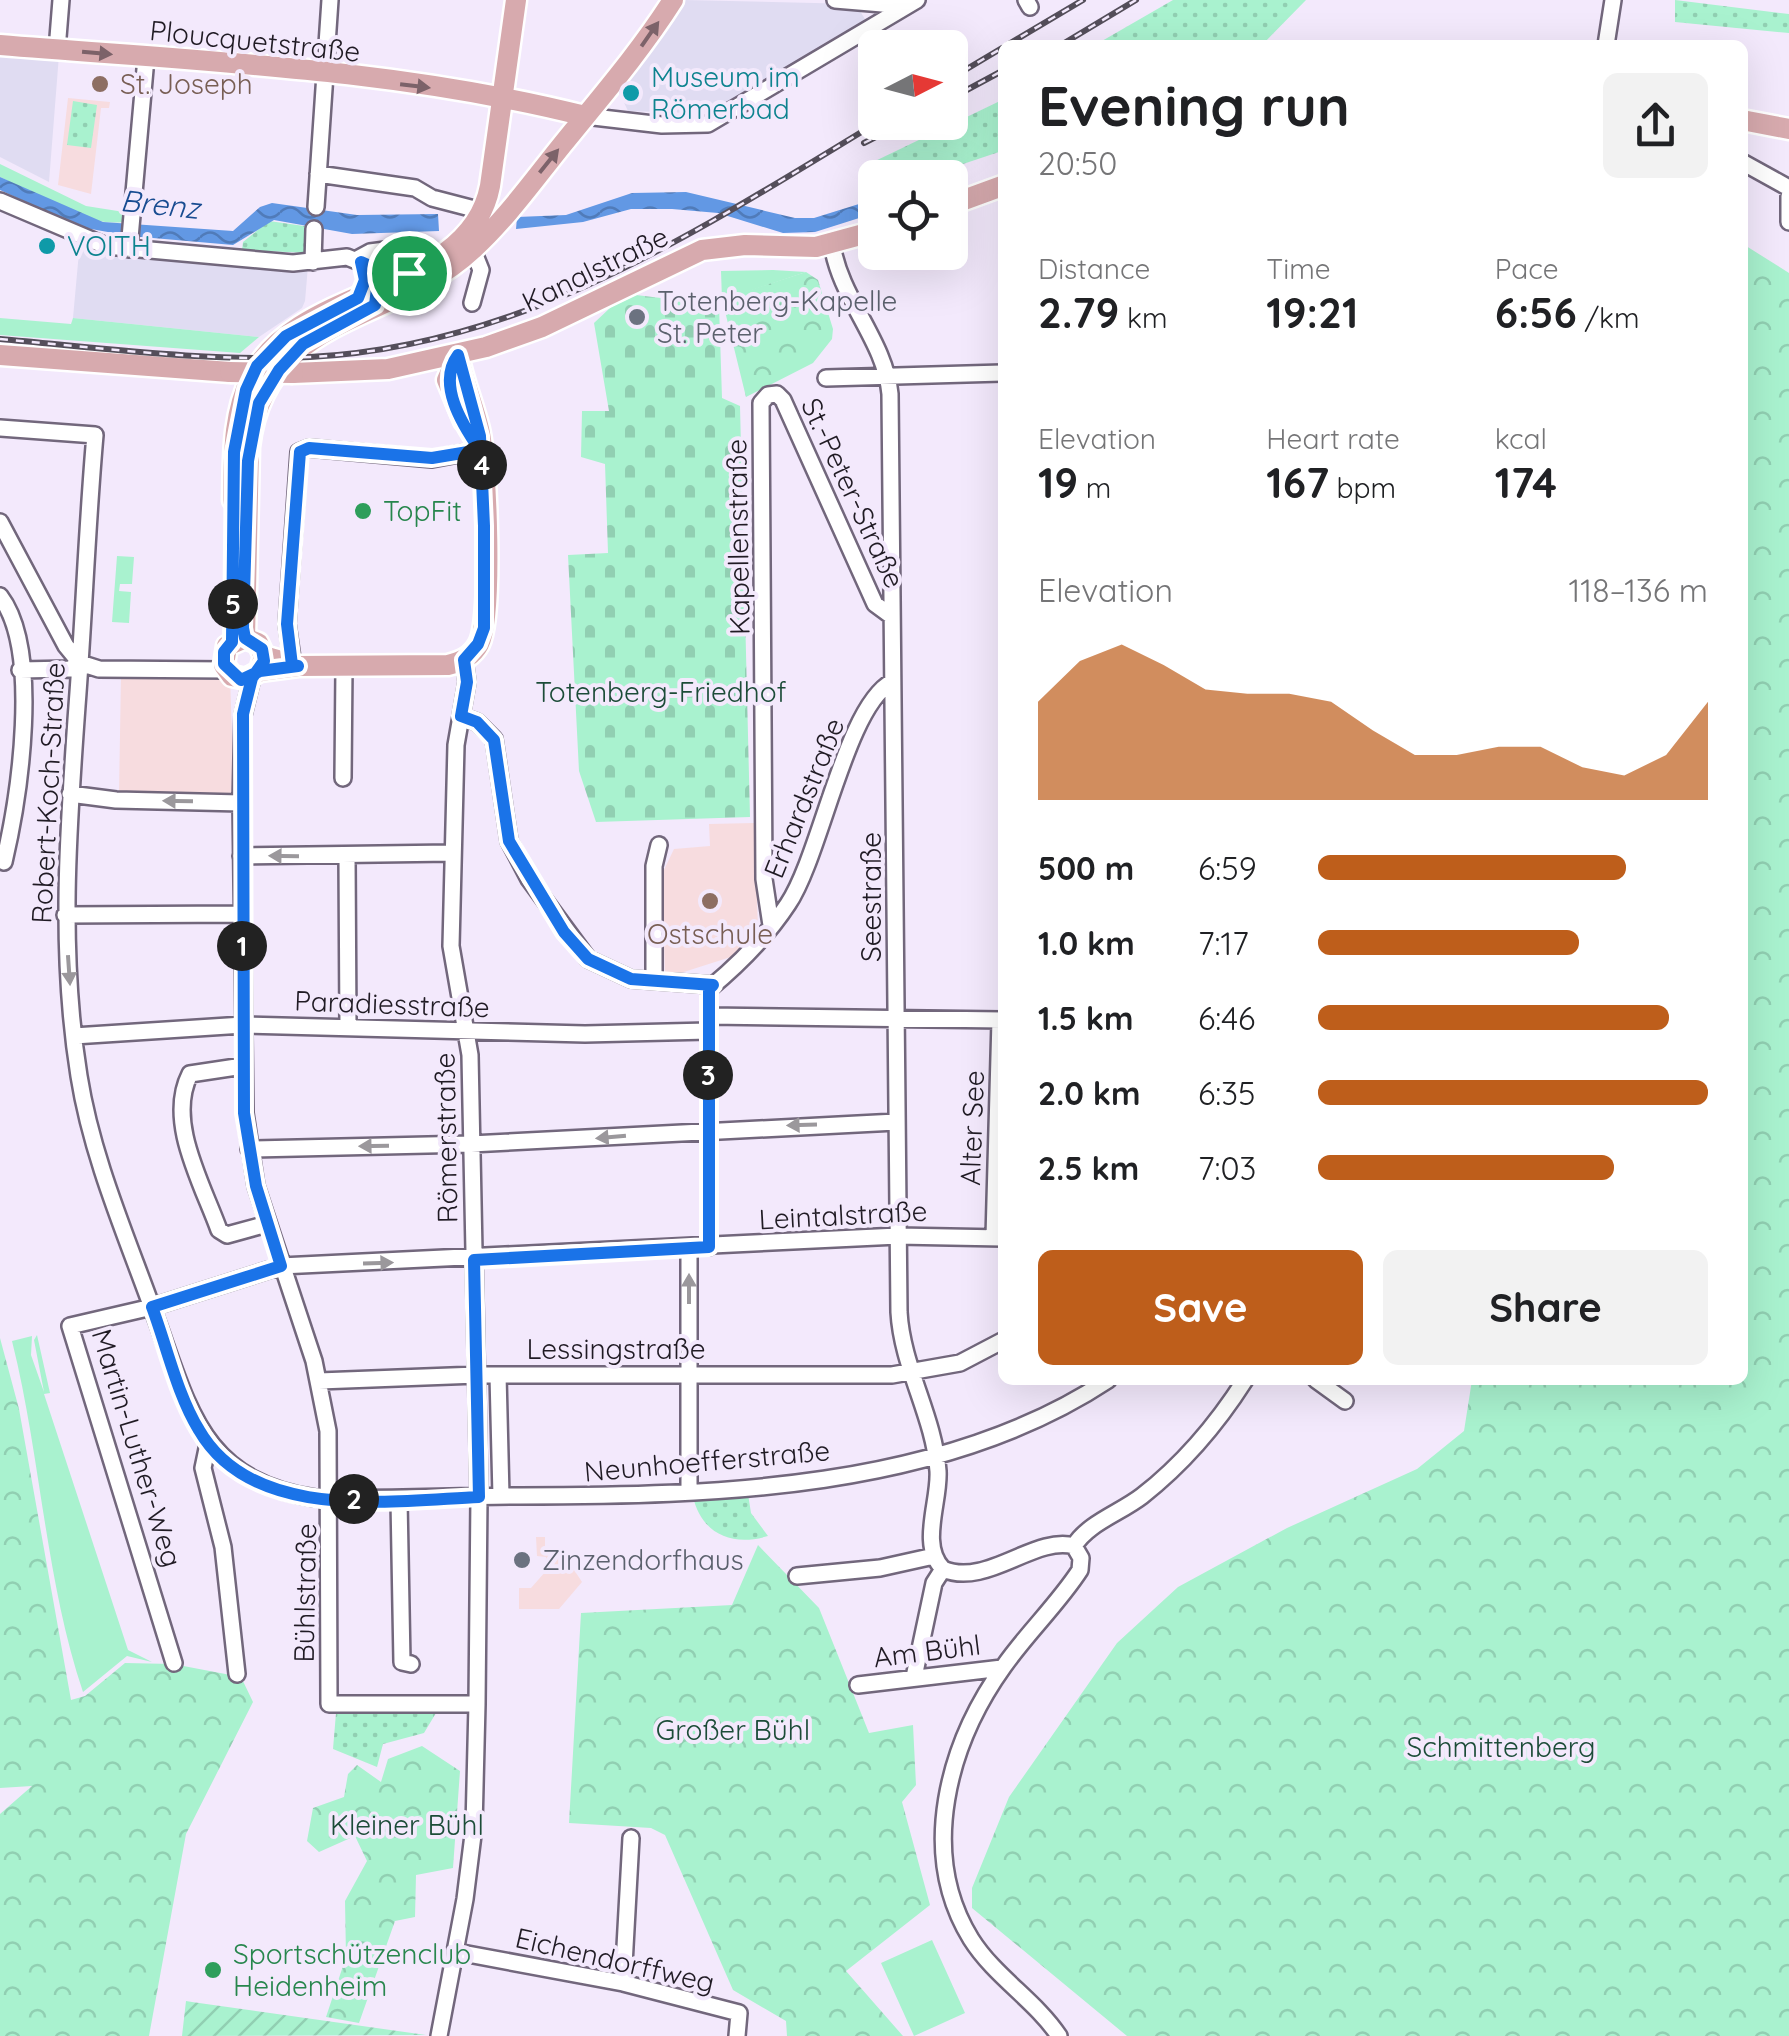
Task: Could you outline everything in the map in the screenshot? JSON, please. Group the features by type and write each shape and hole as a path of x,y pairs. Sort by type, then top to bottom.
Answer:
{"main road":[{"path":"367,280 409,273 451,248 482,211 490,186 516,0"},
{"path":"458,355 479,430 484,628 478,644 464,660 442,666 344,668 293,661 243,661 248,461 259,403 279,370 367,280 473,250 585,116 673,0"},
{"name":"Ploucquetstraße","path":"0,45 326,73 503,97 585,116"},
{"path":"1748,121 1789,129"},
{"path":"968,198 998,187"},
{"name":"Kanalstraße","path":"388,368 458,355 542,327 694,252 734,246 832,244 858,237"},
{"path":"0,355 230,372 293,374 388,368 429,379 450,391"},
{"path":"458,355 448,370 450,391 480,450"}],"street":[{"path":"57,50 61,0"},
{"path":"316,207 330,0"},
{"path":"835,0 912,3"},
{"path":"1607,40 1613,0"},
{"path":"865,2 877,24"},
{"path":"585,116 693,127 720,119 912,3"},
{"path":"129,242 146,58"},
{"path":"1748,165 1789,188"},
{"path":"318,174 415,188 432,198 482,211"},
{"path":"1789,196 1789,222"},
{"path":"0,201 90,242 129,242 313,262 344,256 367,280"},
{"path":"313,262 314,229"},
{"name":"Seestraße","path":"832,244 843,288 888,376 900,1327 936,1454 938,1562 914,1676"},
{"path":"367,280 370,252 416,246"},
{"path":"472,303 489,276 473,250"},
{"path":"826,378 998,373"},
{"name":"St.-Peter-Straße","path":"771,393 783,400 875,604 890,614"},
{"name":"Kapellenstraße","path":"771,393 761,403 764,879 771,925"},
{"name":"Robert-Koch-Straße","path":"0,428 95,434 65,915 74,1036 90,1127 119,1223 192,1416 208,1444 240,1470 270,1486 331,1498 479,1497"},
{"path":"293,661 300,452 309,448 432,458 480,450"},
{"path":"0,522 80,663 100,669 170,669 243,661"},
{"path":"0,596 16,627 20,670 21,781 4,862"},
{"name":"Römerstraße","path":"439,2036 458,1952 474,1827 477,1704 479,1497 468,1032 452,966 451,853 467,682 464,660"},
{"name":"Bühlstraße","path":"243,661 243,1066 249,1149 267,1224 319,1381 328,1431 329,1704 477,1704"},
{"path":"20,670 70,669 80,663"},
{"path":"343,778 344,668"},
{"name":"Erhardstraße","path":"713,985 771,925 806,869 861,720 882,687 892,682"},
{"path":"461,716 477,722 494,740 509,841 564,932 602,968 631,979 713,985"},
{"path":"70,794 116,800 241,802"},
{"path":"654,978 654,866 659,845"},
{"path":"241,856 451,853"},
{"path":"347,857 348,1027"},
{"path":"65,915 242,914"},
{"path":"709,1247 709,989 713,985"},
{"name":"Paradiesstraße","path":"74,1036 243,1026 420,1026 468,1032 896,1018 998,1020"},
{"path":"243,1066 190,1074 181,1092 180,1114 219,1230 226,1235 267,1224"},
{"path":"249,1149 471,1144 896,1122"},
{"name":"Leintalstraße","path":"152,1307 281,1266 474,1260 898,1236 998,1237"},
{"path":"689,1248 689,1492"},
{"name":"Martin-Luther-Weg","path":"152,1307 70,1326 174,1663"},
{"name":"Lessingstraße","path":"319,1381 477,1375 912,1372 960,1363 998,1342"},
{"path":"498,1375 501,1496"},
{"name":"Neunhoefferstraße","path":"479,1497 689,1492 796,1483 936,1454 1072,1404 1100,1385"},
{"path":"1074,1546 1083,1532 1111,1518 1172,1470 1204,1438 1241,1385"},
{"path":"1323,1385 1345,1401"},
{"path":"208,1444 203,1468 222,1548 237,1674"},
{"path":"400,1500 402,1662 410,1664"},
{"path":"797,1576 938,1562 972,1572 1056,1544 1074,1546"},
{"path":"1058,2036 972,1940 945,1868 944,1820 956,1758 972,1719 1002,1668 1077,1576 1081,1558 1074,1546"},
{"name":"Am Bühl","path":"858,1685 1002,1668"},
{"path":"624,1983 632,1838"},
{"name":"Eichendorffweg","path":"458,1952 624,1983 739,2013 736,2036"}],"shaded area":[{"path":"684,0 856,4 869,26 722,114 628,111 619,92"},
{"path":"0,50 59,55 49,182 0,157"},
{"path":"68,98 110,102 109,108 101,108 91,194 58,185"},
{"path":"80,241 308,266 305,301 302,308 259,337 73,318"},
{"path":"121,676 230,677 234,794 119,794"},
{"name":"Ostschule","path":"754,823 758,928 737,955 665,978 662,874 674,849 710,846 709,824"},
{"path":"536,1537 545,1537 545,1548 552,1555 565,1556 582,1582 559,1609 519,1609 519,1588 531,1588 546,1571 546,1557 537,1556"}],"green space":[{"path":"1173,0 1306,0 1267,40 1104,40"},
{"path":"1675,0 1789,14 1789,33 1675,22"},
{"path":"73,101 97,105 91,148 67,145"},
{"path":"998,102 998,152 968,162 877,160 919,140 968,140 968,116"},
{"path":"0,164 86,206 124,212 123,222 92,219 60,208 0,177"},
{"path":"269,221 311,227 309,253 242,250 243,242"},
{"name":"Schmittenberg","path":"1748,247 1789,273 1789,2036 1127,2036 972,1908 972,1888 1009,1797 1117,1643 1178,1587 1287,1528 1417,1469 1464,1431 1471,1385 1748,1385"},
{"path":"721,271 806,272 722,300"},
{"path":"806,272 818,280 833,329 832,339 813,363 746,397 722,299"},
{"name":"Totenberg-Friedhof","path":"636,295 719,305 722,398 740,406 750,817 596,822 579,771 568,555 608,553 605,464 581,457 582,411 609,411 594,323 611,307"},
{"path":"0,318 71,324 73,318 259,337 240,353 0,335"},
{"path":"117,556 134,557 132,584 120,584 119,591 131,592 129,623 112,622"},
{"path":"37,1335 50,1393 44,1394 128,1650 152,1662 127,1656 83,1692 51,1562 12,1341 32,1336 31,1355 44,1392 34,1340"},
{"path":"0,1338 19,1409 71,1700 85,1696 125,1663 173,1664 241,1677 253,1702 186,1834 149,2036 0,2036 0,1814 32,1786 0,1788"},
{"path":"748,1494 751,1513 768,1536 742,1540 720,1535 703,1520 693,1497"},
{"name":"Großer Bühl","path":"758,1545 819,1608 869,1733 913,1725 916,1785 902,1802 930,1905 846,1971 903,2036 787,2036 786,2021 733,1990 665,1835 651,1828 569,1823 581,1613 732,1605"},
{"path":"336,1713 436,1713 424,1733 383,1744 377,1767 333,1749"},
{"name":"Kleiner Bühl","path":"422,1746 460,1771 453,1868 416,1875 415,1917 395,1921 359,2023 326,2017 346,1957 345,1901 367,1861 355,1836 319,1852 307,1841 313,1808 344,1797 348,1774 357,1765 381,1782 388,1759"},
{"path":"932,1940 965,2013 914,2036 881,1963"},
{"path":"186,2001 192,2002 426,2035 182,2036"}],"water":[{"path":"0,177 103,222 233,231 260,207 272,203 357,215 438,214 439,231 352,234 274,220 233,245 130,236 80,227 0,190"},
{"path":"686,192 795,218 814,218 858,204 858,218 815,232 783,233 718,213 631,209 583,222 516,229 517,217 566,215 632,193"}],"railway":[{"path":"1015,40 1083,0"},
{"path":"1069,40 1136,0"},
{"path":"968,68 998,50"},
{"path":"968,89 998,73"},
{"path":"0,339 155,353 271,358 389,348 464,331 608,276 744,203 858,134"},
{"path":"864,143 870,140"}],"place":[{"name":"St. Joseph","path":"100,84"},
{"name":"Museum im Römerbad","path":"631,93"},
{"name":"VOITH","path":"47,246"},
{"name":"Totenberg-Kapelle St. Peter","path":"637,317"},
{"name":"TopFit","path":"363,511"},
{"name":"Ostschule","path":"710,901"},
{"name":"Zinzendorfhaus","path":"522,1560"},
{"name":"Sportschützenclub Heidenheim","path":"213,1970"}],"route":[{"path":"409,273 377,288 375,305 321,332 296,350 279,370 254,416 248,461 243,628 245,638 262,649 264,661 252,678 243,714 244,1096 256,1186 281,1266 152,1307 192,1416 208,1444 258,1481 315,1498 479,1497 474,1260 709,1247 709,989 713,985 631,979 588,959 564,932 509,841 490,732 461,716 467,682 464,660 478,644 484,628 485,586 480,436 458,355 448,370 448,386 480,450 432,458 309,448 300,452 287,624 292,665 298,666 260,671 252,678 241,680 229,674 224,664 224,652 232,642 235,435 252,374 286,336 358,298 365,280 361,262 379,270 409,273"}],"water label":[{"name":"Brenz","path":"160,205"}]}
